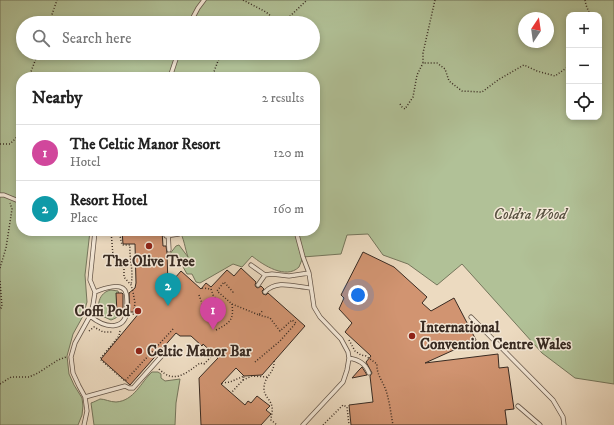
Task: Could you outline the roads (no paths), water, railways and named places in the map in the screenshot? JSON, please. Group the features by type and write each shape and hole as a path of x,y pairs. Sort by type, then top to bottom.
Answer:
{"lane":[{"path":"194,16 204,0"},
{"path":"172,72 176,60"},
{"path":"0,195 16,200"},
{"path":"84,425 87,411 85,397 73,373 71,357 75,343 90,316 95,292 90,280 94,236"},
{"path":"168,236 169,250"},
{"path":"297,236 309,273 313,303 316,311 341,339 348,352 349,358 347,370 342,382 303,425"},
{"path":"251,265 265,274 289,276 309,273"},
{"path":"258,285 265,274"},
{"path":"265,292 270,286 278,284 311,288"},
{"path":"90,316 98,322 113,326 120,324 126,318 126,293 124,289 113,286 104,287 95,292"},
{"path":"471,317 553,400 563,417 564,425"},
{"path":"85,397 125,386 133,388 166,351"},
{"path":"349,358 358,360 362,363 367,368 368,373"},
{"path":"518,406 540,425"}],"place":[{"name":"The Olive Tree","path":"149,246"},
{"name":"Resort Hotel","path":"168,306"},
{"name":"Coffi Pod","path":"138,311"},
{"name":"The Celtic Manor Resort","path":"213,330"},
{"name":"International Convention Centre Wales","path":"412,336"},
{"name":"Celtic Manor Bar","path":"139,351"}],"park label":[{"name":"Coldra Wood","path":"530,214"}]}
